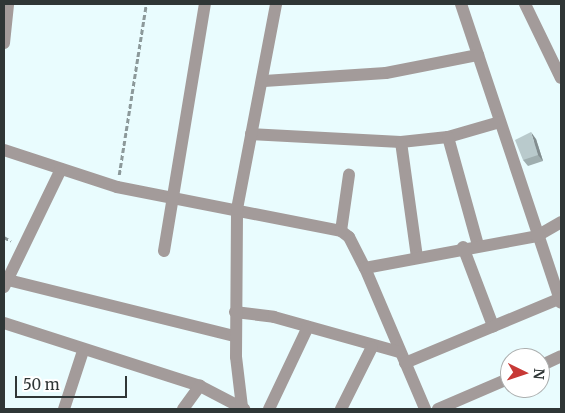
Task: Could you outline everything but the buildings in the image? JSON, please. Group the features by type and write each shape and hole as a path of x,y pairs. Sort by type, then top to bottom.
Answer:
{"street":[{"path":"4,43 8,4"},
{"path":"164,251 205,4"},
{"path":"243,408 235,312 237,209 251,134 264,81 276,4"},
{"path":"235,312 308,327 402,357 493,326 561,299 537,236 461,4"},
{"path":"525,4 561,78"},
{"path":"264,81 386,72 478,55"},
{"path":"251,134 401,142 448,137 500,122"},
{"path":"448,137 478,245"},
{"path":"401,142 417,257"},
{"path":"4,150 117,187 174,196 341,231 349,237 365,268 425,409"},
{"path":"61,169 6,284 236,336"},
{"path":"341,231 350,175"},
{"path":"365,268 463,247 537,236 561,222"},
{"path":"463,247 493,326"},
{"path":"4,323 83,351 200,386 243,408"},
{"path":"270,409 308,327"},
{"path":"341,409 372,347"},
{"path":"64,409 83,351"},
{"path":"438,409 500,382"},
{"path":"183,409 200,386"}],"path":[{"path":"117,187 146,4"}]}
